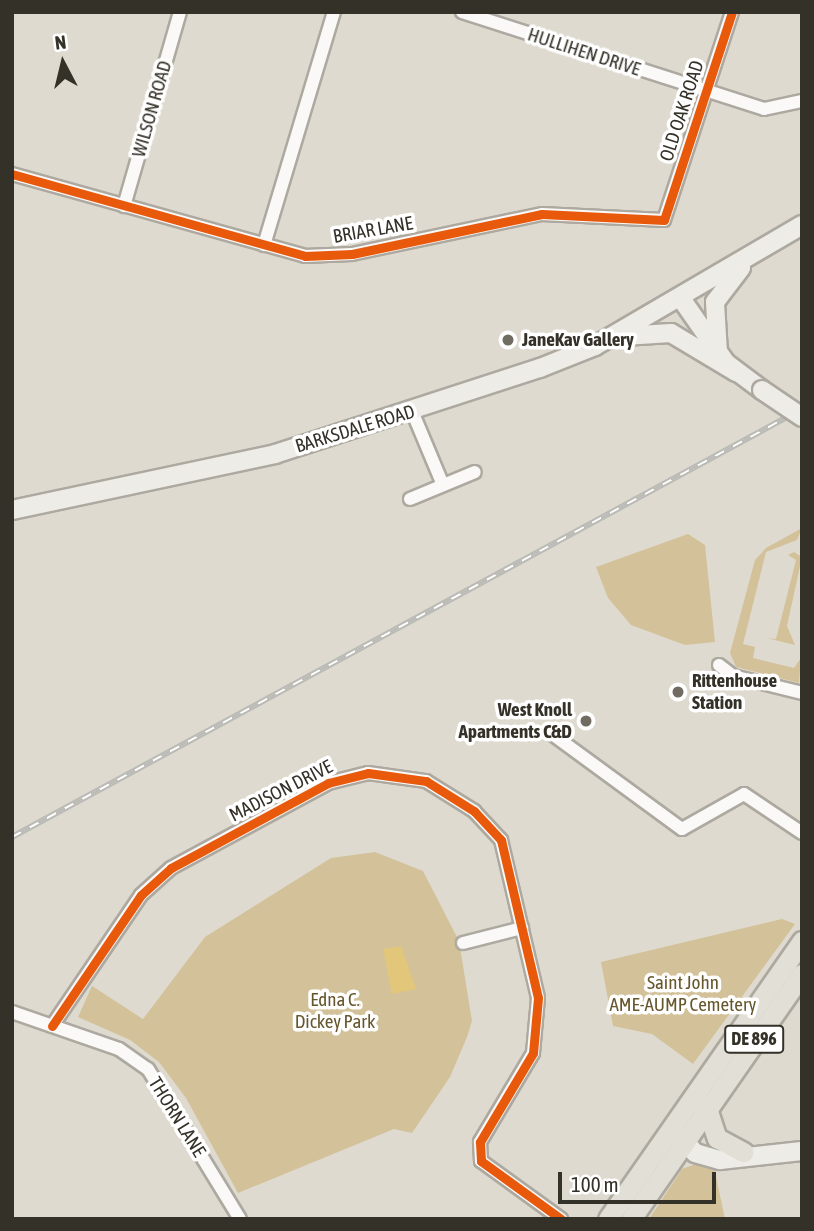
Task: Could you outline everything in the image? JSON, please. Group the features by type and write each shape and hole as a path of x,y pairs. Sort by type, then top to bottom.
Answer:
{"main road":[{"name":"DE 896","path":"608,1219 675,1133 802,942"},
{"name":"DE 896","path":"631,1219 675,1133 706,1105 802,974"},
{"path":"706,1105 717,1138 752,1153"}],"street":[{"name":"WILSON ROAD","path":"124,206 180,12"},
{"path":"264,245 334,12"},
{"name":"HULLIHEN DRIVE","path":"462,12 706,93 776,110 802,101"},
{"name":"OLD OAK ROAD","path":"664,220 732,12"},
{"name":"BRIAR LANE","path":"12,174 264,245 335,256 542,214 664,220"},
{"name":"BARKSDALE ROAD","path":"12,510 250,460 412,411 595,346 802,225"},
{"path":"718,353 715,302 764,247"},
{"path":"680,297 718,353 736,372"},
{"path":"595,346 642,331 671,333 736,372 802,417"},
{"path":"412,411 443,485"},
{"path":"410,499 475,472"},
{"path":"719,665 733,676 802,693"},
{"path":"552,734 682,829 744,794 802,833"},
{"name":"MADISON DRIVE","path":"52,1026 155,880 328,783 359,775 426,781 474,811 501,840 523,928 539,1026 525,1077 480,1142 481,1161 561,1219"},
{"path":"463,943 523,928"},
{"name":"THORN LANE","path":"12,1012 119,1049 148,1069 240,1219"},
{"path":"675,1133 752,1153 802,1151"}],"green space":[{"path":"802,528 797,540 766,552 743,644 755,647 753,658 794,668 801,658 799,683 736,667 730,653 755,560 766,548"},
{"path":"688,534 705,545 715,642 685,645 631,625 608,598 596,567"},
{"path":"794,552 802,557 787,626 795,645 767,638 776,639 796,560 788,555"},
{"name":"Edna C. Dickey Park","path":"375,852 423,871 459,941 472,1021 467,1037 450,1077 412,1133 394,1129 238,1193 186,1098 159,1062 130,1040 78,1017 92,986 143,1019 205,937 331,858"},
{"name":"Saint John AME-AUMP Cemetery","path":"782,919 795,924 693,1064 652,1034 613,1026 601,962"},
{"path":"701,1162 714,1167 725,1219 649,1219 682,1169"}],"shaded area":[{"path":"401,946 416,989 392,994 383,949"}],"railway":[{"path":"12,837 802,409"}],"cycle path":[{"path":"12,174 305,256 352,254 542,214 664,220 732,12"},
{"path":"52,1026 141,895 171,868 328,783 368,773 426,781 474,811 501,840 538,998 533,1053 480,1142 481,1161 561,1219"}],"place":[{"name":"JaneKav Gallery","path":"508,340"},
{"name":"Rittenhouse Station","path":"678,692"},
{"name":"West Knoll Apartments C&D","path":"586,721"}]}
